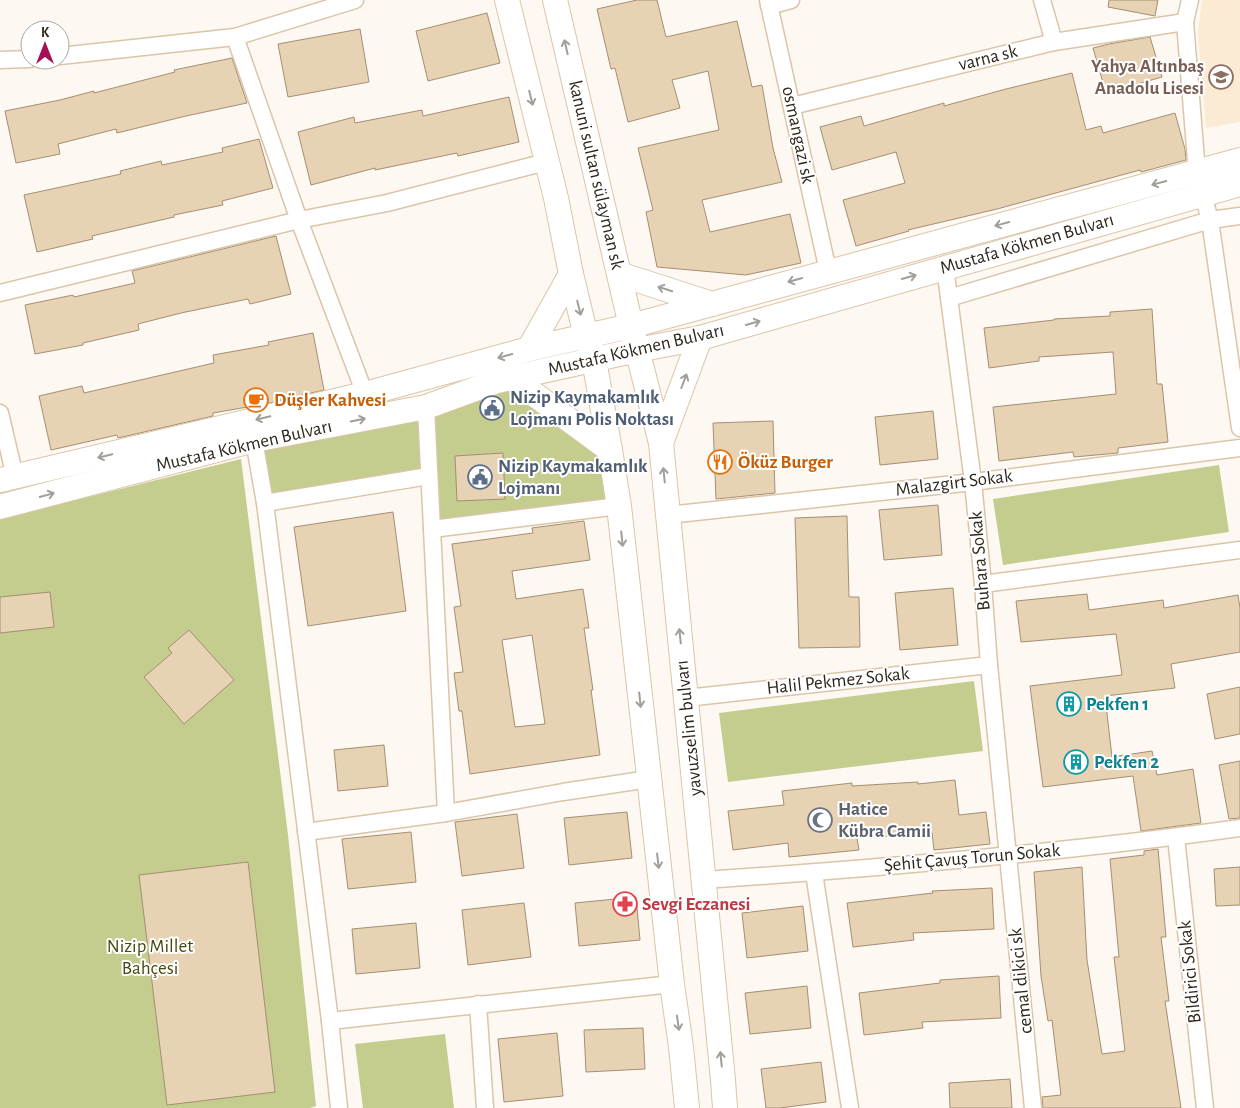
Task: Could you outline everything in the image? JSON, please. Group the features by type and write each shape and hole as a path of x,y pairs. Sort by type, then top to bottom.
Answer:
{"main road":[{"path":"507,0 556,198 571,274 586,336 594,360 610,450 619,506 687,1108"},
{"name":"kanuni sultan sülayman sk","path":"555,0 637,350"},
{"path":"1200,184 1240,160"},
{"name":"Mustafa Kökmen Bulvarı","path":"0,508 254,440 426,407 497,381 700,338 945,267 1200,184"},
{"name":"Mustafa Kökmen Bulvarı","path":"8,479 365,394 528,349 631,326 828,271 1200,184 1240,184"},
{"path":"528,349 571,274"},
{"path":"619,274 712,304"},
{"path":"661,443 700,338"},
{"name":"yavuzselim bulvarı","path":"637,350 661,443 725,1108"},
{"path":"512,378 610,450"}],"street":[{"path":"70,55 235,37 311,6 356,0"},
{"path":"768,3 790,0"},
{"path":"1042,0 1054,42"},
{"path":"1190,0 1185,22 1200,184 1210,220 1238,386 1240,428"},
{"name":"osmangazi sk","path":"768,3 828,271"},
{"name":"varna sk","path":"792,106 1054,42 1185,22"},
{"path":"235,37 299,220 365,394"},
{"path":"0,60 20,59"},
{"path":"0,293 299,220 387,203 546,162"},
{"path":"949,298 1210,220 1240,216"},
{"name":"Buhara Sokak","path":"945,267 973,482 989,665 1009,855"},
{"path":"426,407 446,813"},
{"path":"0,413 8,479"},
{"path":"254,440 265,503 330,1021 339,1108"},
{"name":"Malazgirt Sokak","path":"668,514 973,482 1240,448"},
{"path":"265,503 429,476"},
{"path":"432,529 619,506"},
{"path":"983,584 1240,550"},
{"name":"Halil Pekmez Sokak","path":"686,698 989,665"},
{"path":"306,832 446,813 649,779"},
{"name":"Şehit Çavuş Torun Sokak","path":"704,880 814,873 1009,855 1176,837 1240,828"},
{"name":"Bildirici Sokak","path":"1176,837 1205,1108"},
{"name":"cemal dikici sk","path":"1009,855 1033,1108"},
{"path":"814,873 850,1108"},
{"path":"330,1021 672,984"},
{"path":"478,1004 485,1108"}],"shaded area":[{"name":"Yahya Altınbaş Anadolu Lisesi","path":"1202,0 1240,0 1240,122 1206,128 1198,33"}],"green space":[{"path":"497,381 610,450 619,506 432,529 429,476 265,503 254,440"},
{"name":"Nizip Millet Bahçesi","path":"241,459 288,835 316,1106 310,1108 0,1108 0,519"},
{"path":"1219,465 1229,532 1003,565 993,499"},
{"path":"974,681 983,751 728,782 719,713"},
{"path":"445,1034 454,1108 363,1108 355,1044"}],"building":[{"path":"637,0 657,0 666,37 737,21 752,87 762,85 773,148 782,182 702,200 710,232 790,214 801,263 746,275 657,267 646,212 653,210 638,148 719,130 708,71 672,80 680,108 628,122 615,68 611,69 597,9"},
{"path":"1109,0 1158,0 1155,16 1108,7"},
{"path":"487,13 500,63 428,81 416,31"},
{"path":"360,29 369,82 288,97 278,44"},
{"path":"1150,37 1162,77 1106,93 1093,48"},
{"path":"232,58 247,103 117,133 116,129 58,144 60,154 16,163 5,111 94,91 94,93 175,72 174,70"},
{"path":"1072,73 1086,130 1101,126 1103,133 1175,113 1185,149 1186,160 1141,172 1140,170 997,209 908,230 856,246 843,200 905,183 896,152 832,170 820,127 861,116 864,126 944,103 944,106"},
{"path":"509,97 519,142 458,156 457,153 375,170 375,168 311,185 298,132 354,117 355,123 422,110 423,116"},
{"path":"259,139 273,188 222,201 223,205 174,215 174,217 92,236 93,239 37,252 24,195 121,174 120,171 161,161 162,165 223,152 222,148"},
{"path":"276,236 291,294 250,304 248,299 181,313 138,324 139,330 83,343 83,345 35,354 25,305 73,295 74,297 135,283 132,271"},
{"path":"1152,309 1157,384 1162,384 1168,442 1118,448 1118,453 1074,457 1073,452 999,461 993,407 1116,394 1113,352 1039,357 1039,361 989,368 984,328 1054,319 1110,316 1110,312"},
{"path":"313,333 324,390 265,404 213,413 213,416 118,438 117,435 51,450 39,396 82,386 84,393 214,363 213,355 269,345 268,342"},
{"path":"933,411 938,459 880,465 875,417"},
{"path":"773,421 775,493 716,499 713,423"},
{"name":"Nizip Kaymakamlık Lojmanı","path":"503,453 505,499 457,501 455,456"},
{"path":"938,505 942,555 884,560 879,510"},
{"path":"393,512 406,611 308,626 294,527"},
{"path":"847,516 849,597 859,597 860,647 799,648 795,518"},
{"path":"584,521 590,560 512,571 516,599 583,589 589,628 584,628 600,755 470,774 462,711 459,711 454,673 463,672 454,607 461,606 452,544 533,533 532,528","holes":["532,635 545,724 515,727 502,640"]},
{"path":"953,588 958,645 900,650 895,593"},
{"path":"50,592 54,627 0,633 0,597"},
{"path":"1087,594 1089,610 1163,600 1164,608 1238,595 1240,608 1240,652 1171,664 1175,688 1105,696 1112,757 1152,751 1157,775 1193,769 1201,823 1141,831 1133,776 1043,787 1030,686 1122,675 1116,634 1021,642 1016,601"},
{"path":"189,630 234,680 184,724 144,677 172,653 168,648"},
{"path":"1240,687 1240,734 1215,739 1207,694"},
{"path":"384,745 388,786 338,791 334,750"},
{"path":"1240,761 1240,818 1229,819 1219,765"},
{"path":"955,780 959,815 986,812 990,844 934,850 932,833 857,838 859,850 789,857 788,843 733,850 728,811 784,805 782,791 852,783 852,786 918,782 918,784"},
{"path":"627,812 632,858 569,865 564,818"},
{"path":"517,814 524,868 462,876 455,822"},
{"path":"411,832 416,882 348,889 342,839"},
{"path":"1158,849 1166,937 1161,937 1169,1001 1165,1001 1181,1108 1043,1108 1042,1097 1061,1095 1052,1020 1048,1021 1041,976 1034,872 1082,867 1087,960 1102,1054 1125,1051 1114,957 1119,957 1110,859 1144,855 1144,851"},
{"path":"248,862 275,1092 167,1105 139,875"},
{"path":"1240,867 1240,905 1216,906 1214,869"},
{"path":"992,888 994,929 913,933 914,940 853,947 847,903 933,893 932,891"},
{"path":"636,897 640,940 579,946 575,903"},
{"path":"524,903 531,957 468,965 462,910"},
{"path":"803,906 808,951 747,958 742,913"},
{"path":"416,923 420,968 356,974 352,929"},
{"path":"999,976 1001,1018 922,1022 923,1028 864,1035 859,993 940,983 940,980"},
{"path":"807,986 811,1028 750,1034 745,993"},
{"path":"643,1028 645,1069 586,1072 584,1030"},
{"path":"557,1033 563,1096 504,1102 498,1039"},
{"path":"821,1062 826,1102 766,1108 761,1069"},
{"path":"1010,1079 1012,1108 950,1108 949,1083"}],"place":[{"name":"Yahya Altınbaş Anadolu Lisesi","path":"1221,77"},
{"name":"Düşler Kahvesi","path":"256,400"},
{"name":"Nizip Kaymakamlık Lojmanı Polis Noktası","path":"492,408"},
{"name":"Öküz Burger","path":"720,462"},
{"name":"Nizip Kaymakamlık Lojmanı","path":"480,477"},
{"name":"Pekfen 1","path":"1069,704"},
{"name":"Pekfen 2","path":"1076,762"},
{"name":"Hatice Kübra Camii","path":"820,820"},
{"name":"Sevgi Eczanesi","path":"625,904"}]}
